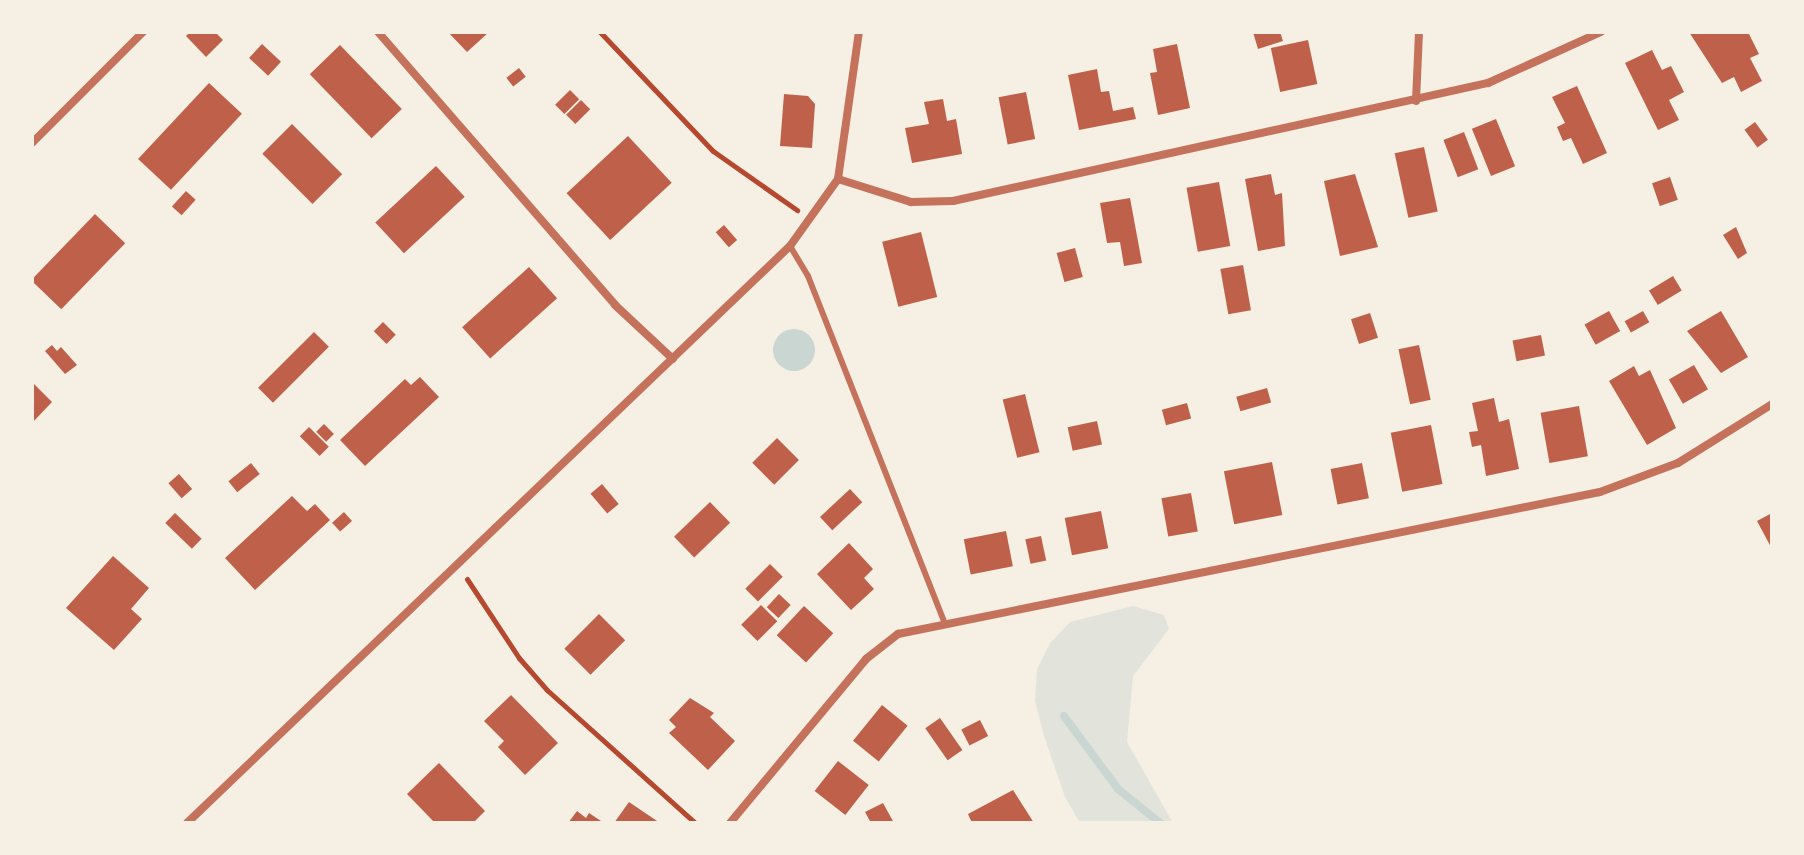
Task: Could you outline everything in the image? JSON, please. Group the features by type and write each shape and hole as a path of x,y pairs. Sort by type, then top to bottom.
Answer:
{"street":[{"path":"32,143 143,32"},
{"path":"378,32 615,305 673,359"},
{"path":"187,823 790,246 838,179 859,32"},
{"path":"1416,101 1419,32"},
{"path":"838,179 911,202 953,201 1488,83 1601,32"},
{"path":"730,823 866,659 898,634 1600,492 1678,463 1772,404"}],"lane":[{"path":"790,246 808,276 945,624"}],"path":[{"path":"600,32 713,151 810,219"},
{"path":"458,565 519,658 547,690 695,823"}],"shaded area":[{"path":"794,329 809,335 815,350 809,365 794,371 779,365 773,350 779,335"},
{"path":"1133,606 1164,615 1169,629 1133,676 1127,742 1173,823 1080,823 1065,797 1044,736 1035,701 1037,669 1050,643 1070,622"}],"building":[{"path":"190,32 215,32 223,40 206,57 186,36"},
{"path":"448,32 489,32 467,52"},
{"path":"1253,32 1280,32 1283,41 1258,49"},
{"path":"1689,32 1748,32 1759,54 1750,58 1762,81 1741,92 1734,77 1722,83"},
{"path":"1308,40 1317,84 1280,92 1271,48"},
{"path":"262,44 281,62 268,76 249,58"},
{"path":"1177,44 1190,108 1158,115 1150,73 1157,72 1153,49"},
{"path":"340,45 402,109 372,138 310,74"},
{"path":"1652,50 1662,70 1671,66 1684,92 1669,100 1679,120 1658,130 1625,63"},
{"path":"519,68 526,77 513,87 506,78"},
{"path":"1097,69 1101,92 1109,91 1113,111 1133,107 1136,119 1079,130 1068,75"},
{"path":"209,83 242,114 171,190 138,159"},
{"path":"1577,86 1607,153 1583,164 1571,138 1563,141 1557,127 1565,123 1552,97"},
{"path":"570,90 579,99 564,114 555,105"},
{"path":"1026,92 1035,139 1008,144 999,97"},
{"path":"784,94 808,96 815,104 812,148 780,146"},
{"path":"943,99 947,121 956,119 962,154 912,163 905,128 929,124 924,102"},
{"path":"581,100 590,109 575,124 566,115"},
{"path":"1496,119 1515,166 1491,176 1472,129"},
{"path":"1755,122 1768,140 1757,147 1744,130"},
{"path":"292,124 342,174 313,204 262,154"},
{"path":"1464,132 1478,169 1458,177 1443,140"},
{"path":"628,136 672,183 610,240 567,193"},
{"path":"1424,147 1438,212 1408,218 1395,153"},
{"path":"436,166 465,197 404,253 375,223"},
{"path":"1271,174 1275,195 1282,193 1285,246 1258,251 1245,179"},
{"path":"1355,174 1378,247 1340,256 1324,181"},
{"path":"1670,177 1678,200 1660,206 1652,183"},
{"path":"1219,182 1230,246 1198,252 1187,188"},
{"path":"186,191 196,200 182,215 172,207"},
{"path":"1130,198 1142,263 1124,266 1120,242 1107,243 1100,203"},
{"path":"95,214 125,243 61,309 32,279"},
{"path":"724,225 737,240 729,247 716,232"},
{"path":"1736,227 1747,253 1738,259 1723,235"},
{"path":"921,232 937,297 898,307 882,242"},
{"path":"1075,248 1083,277 1064,282 1057,253"},
{"path":"1243,265 1251,310 1228,314 1220,269"},
{"path":"529,267 557,298 490,358 462,327"},
{"path":"1673,276 1682,291 1658,305 1649,290"},
{"path":"1609,311 1620,331 1596,345 1585,325"},
{"path":"1643,311 1649,322 1631,333 1625,321"},
{"path":"1721,311 1748,357 1721,373 1687,331"},
{"path":"1370,313 1378,338 1359,344 1351,319"},
{"path":"383,322 396,335 387,344 374,331"},
{"path":"314,332 329,347 273,403 258,388"},
{"path":"1541,335 1545,356 1517,361 1513,341"},
{"path":"52,345 57,351 61,347 77,365 65,374 45,351"},
{"path":"1419,345 1431,400 1410,404 1398,349"},
{"path":"1694,365 1708,389 1683,404 1669,380"},
{"path":"1634,366 1639,376 1650,370 1676,428 1647,445 1609,381"},
{"path":"420,377 439,397 365,466 340,440 405,379 411,385"},
{"path":"32,385 52,402 32,423"},
{"path":"1267,388 1271,402 1240,411 1236,397"},
{"path":"1025,394 1040,452 1017,458 1003,400"},
{"path":"1494,398 1499,422 1509,419 1519,469 1486,476 1481,445 1472,447 1469,432 1478,431 1472,403"},
{"path":"1187,403 1191,418 1166,425 1162,410"},
{"path":"1579,406 1588,456 1549,463 1541,413"},
{"path":"1097,421 1102,444 1073,451 1068,427"},
{"path":"324,424 334,434 326,442 316,432"},
{"path":"1431,425 1442,484 1402,492 1391,433"},
{"path":"309,427 329,447 320,456 300,436"},
{"path":"777,438 799,460 774,485 752,463"},
{"path":"1272,462 1282,515 1234,524 1224,471"},
{"path":"251,463 260,474 237,492 228,481"},
{"path":"1362,463 1369,498 1337,504 1331,469"},
{"path":"179,474 192,489 182,498 168,483"},
{"path":"602,484 619,504 607,514 591,494"},
{"path":"850,489 862,502 832,530 820,517"},
{"path":"1191,493 1198,531 1168,537 1161,498"},
{"path":"292,496 307,511 315,504 330,520 255,590 225,558"},
{"path":"710,502 730,523 694,558 674,537"},
{"path":"1101,511 1108,548 1072,555 1065,518"},
{"path":"344,512 352,521 340,532 332,523"},
{"path":"175,513 202,539 192,549 165,523"},
{"path":"1772,513 1772,549 1757,521"},
{"path":"1006,531 1013,566 971,575 964,539"},
{"path":"1041,536 1046,560 1031,564 1025,539"},
{"path":"849,543 873,569 864,578 874,589 851,610 817,574"},
{"path":"113,556 149,588 131,609 142,619 114,650 66,608"},
{"path":"770,564 783,577 758,601 745,589"},
{"path":"779,594 791,605 778,618 767,607"},
{"path":"761,605 777,621 757,641 741,625"},
{"path":"804,606 833,633 806,663 777,635"},
{"path":"599,614 625,640 591,675 564,649"},
{"path":"511,695 558,743 525,775 498,747 504,741 484,721"},
{"path":"690,698 714,713 710,717 735,741 708,770 669,733 676,727 669,720"},
{"path":"882,705 908,726 879,762 853,741"},
{"path":"940,718 962,750 948,760 925,728"},
{"path":"980,720 988,736 969,746 961,730"},
{"path":"838,761 869,785 845,815 815,791"},
{"path":"439,763 485,811 473,823 435,823 407,794"},
{"path":"1013,790 1034,823 972,823 968,814"},
{"path":"629,802 660,823 614,823"},
{"path":"883,803 894,823 871,823 865,812"},
{"path":"577,811 586,818 589,813 604,823 568,823"}],"waterway":[{"path":"1064,716 1118,789 1160,823"}]}
